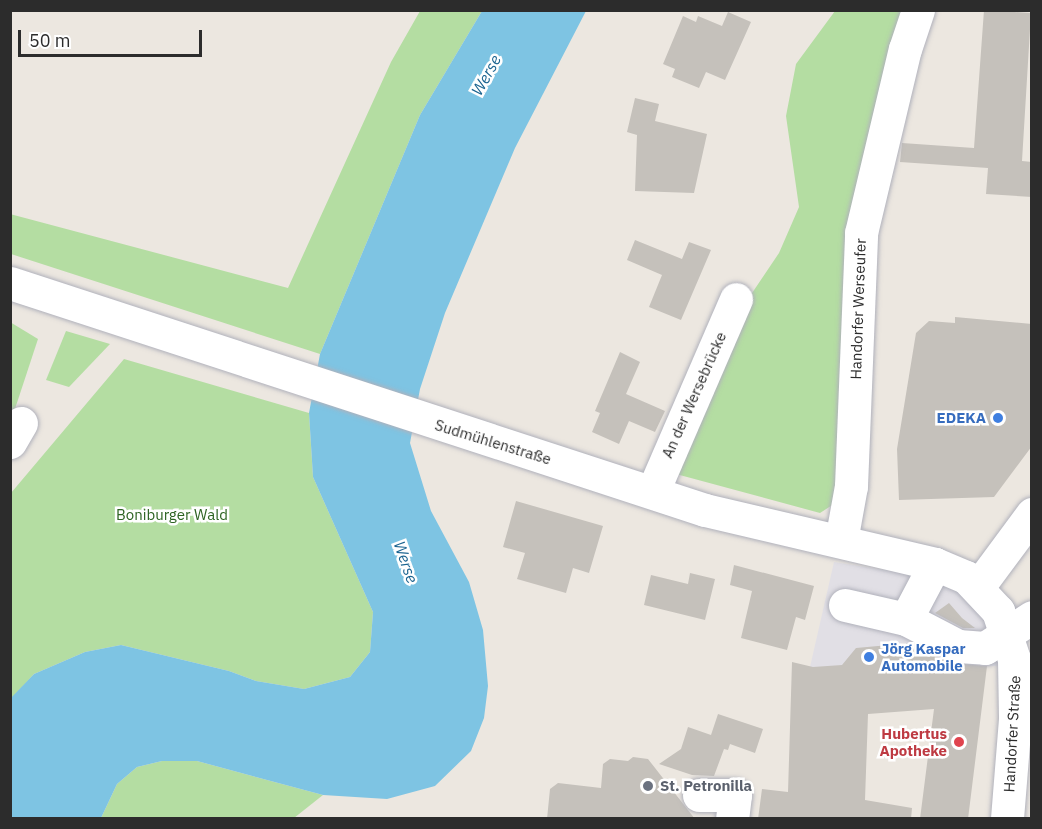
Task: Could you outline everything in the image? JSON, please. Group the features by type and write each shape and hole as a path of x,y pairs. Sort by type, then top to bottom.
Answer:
{"street":[{"name":"Handorfer Werseufer","path":"841,541 851,486 861,233 905,49 918,10"},
{"name":"Sudmühlenstraße","path":"10,283 455,430 653,491 705,510 935,564 978,586"},
{"name":"An der Wersebrücke","path":"653,491 736,299"},
{"path":"978,586 1032,514"},
{"path":"906,619 935,564"},
{"name":"Handorfer Straße","path":"978,586 998,611 1020,625 1007,819"},
{"path":"845,606 906,619 958,646 985,648 1020,625"},
{"path":"699,795 735,795 732,819"}],"shaded area":[{"path":"834,562 935,578 965,593 1000,632 1004,666 810,667"}],"green space":[{"path":"420,11 482,11 420,115 320,354 11,254 10,214 288,288 391,62"},
{"path":"835,11 911,11 837,502 820,513 676,474 744,305 779,253 799,207 786,116 796,64"},
{"path":"10,322 38,339 10,424"},
{"path":"66,331 110,344 69,387 46,380"},
{"name":"Boniburger Wald","path":"124,359 309,413 313,477 373,612 370,652 350,677 304,689 256,681 229,671 121,645 85,652 34,674 11,699 11,493"},
{"path":"162,761 197,761 323,795 294,818 101,818 117,784 137,767"}],"water":[{"name":"Werse","path":"482,11 586,11 515,148 445,313 420,389 410,443 431,511 469,582 483,630 488,686 484,718 471,751 435,786 387,799 323,795 197,761 162,761 137,767 117,784 101,818 11,818 10,699 34,674 85,652 121,645 229,671 256,681 304,689 350,677 370,652 373,612 313,477 309,413 320,354 420,115"}],"building":[{"path":"984,10 1031,13 1022,161 1032,162 1032,197 986,194 988,168 900,162 902,143 974,148"},
{"path":"728,12 751,22 725,80 706,72 699,88 672,77 675,69 663,64 683,16 696,22 698,16 722,26"},
{"path":"635,98 659,104 655,121 707,134 694,193 635,191 637,135 627,132"},
{"path":"635,240 682,259 689,242 711,250 681,320 649,307 662,275 627,260"},
{"path":"955,317 1032,324 1032,446 994,497 899,500 897,449 916,333 929,321 955,323"},
{"path":"620,352 640,362 626,394 665,411 655,432 629,421 619,444 592,432 600,413 595,411"},
{"path":"516,501 603,526 589,573 573,568 566,593 517,579 525,553 503,547"},
{"path":"734,565 814,586 805,620 796,617 787,650 741,638 752,591 730,585"},
{"path":"690,573 715,579 705,620 644,605 651,575 688,584"},
{"path":"949,603 962,618 975,628 963,628 935,613"},
{"path":"911,643 950,663 987,666 968,819 920,819 934,709 868,714 865,800 912,808 911,819 758,819 762,789 788,792 792,662 813,667 842,665 856,648"},
{"path":"718,714 763,729 755,753 730,744 728,750 724,749 714,776 692,775 659,764 681,749 688,727 711,735"},
{"name":"St. Petronilla","path":"633,757 648,759 695,819 547,819 550,789 558,783 601,788 603,764 610,759 628,761"}],"place":[{"name":"EDEKA","path":"998,418"},
{"name":"Jörg Kaspar Automobile","path":"869,657"},
{"name":"Hubertus Apotheke","path":"959,742"},
{"name":"St. Petronilla","path":"648,786"}]}
